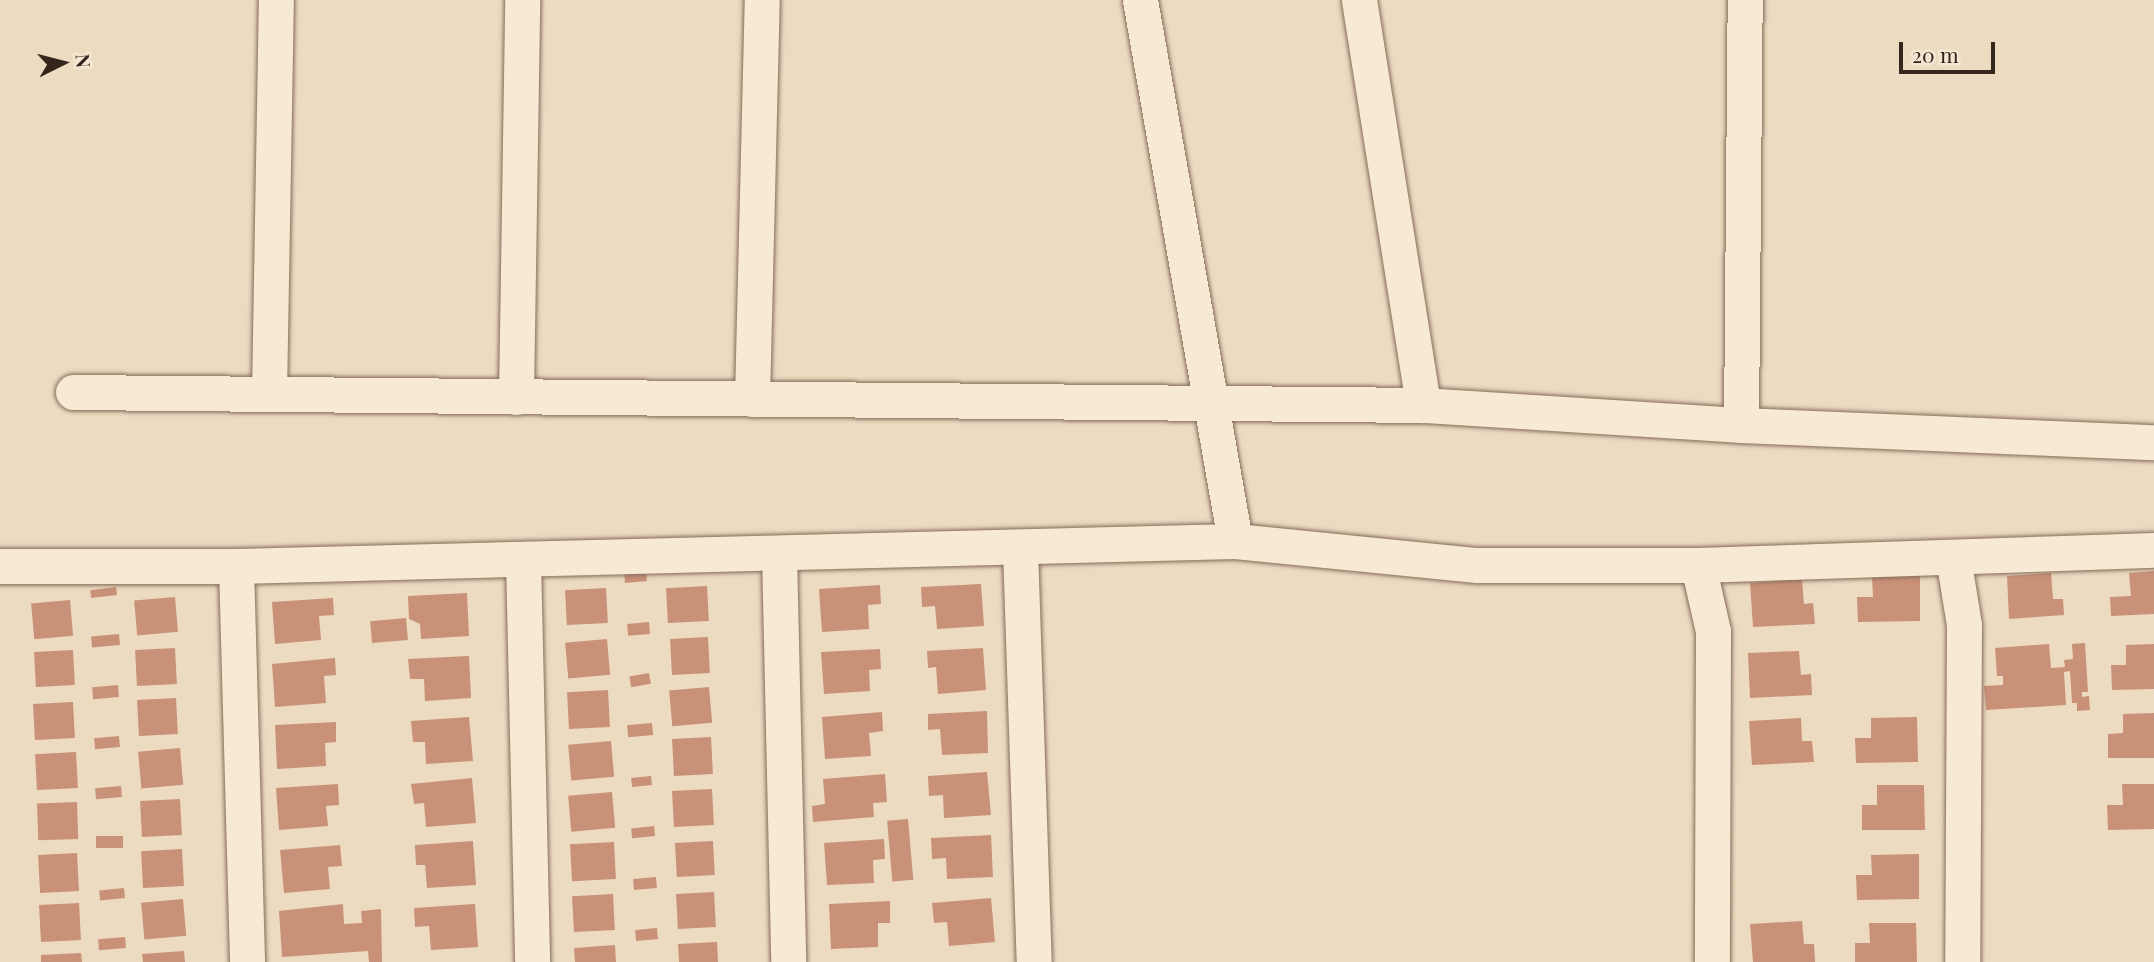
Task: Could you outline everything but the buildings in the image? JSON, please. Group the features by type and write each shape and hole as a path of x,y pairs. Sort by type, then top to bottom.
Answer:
{"street":[{"path":"269,394 276,0"},
{"path":"516,397 522,0"},
{"path":"752,399 762,0"},
{"path":"1140,0 1235,541"},
{"path":"1359,0 1423,405"},
{"path":"1741,425 1745,0"},
{"path":"73,392 1423,405 1741,425 2154,442"},
{"path":"0,566 236,566 1235,541 1477,565 1698,565 2154,550"},
{"path":"1020,548 1034,962"},
{"path":"779,553 788,962"},
{"path":"1953,557 1964,625 1962,962"},
{"path":"523,559 532,962"},
{"path":"1698,565 1713,631 1712,962"},
{"path":"236,566 247,962"}]}
